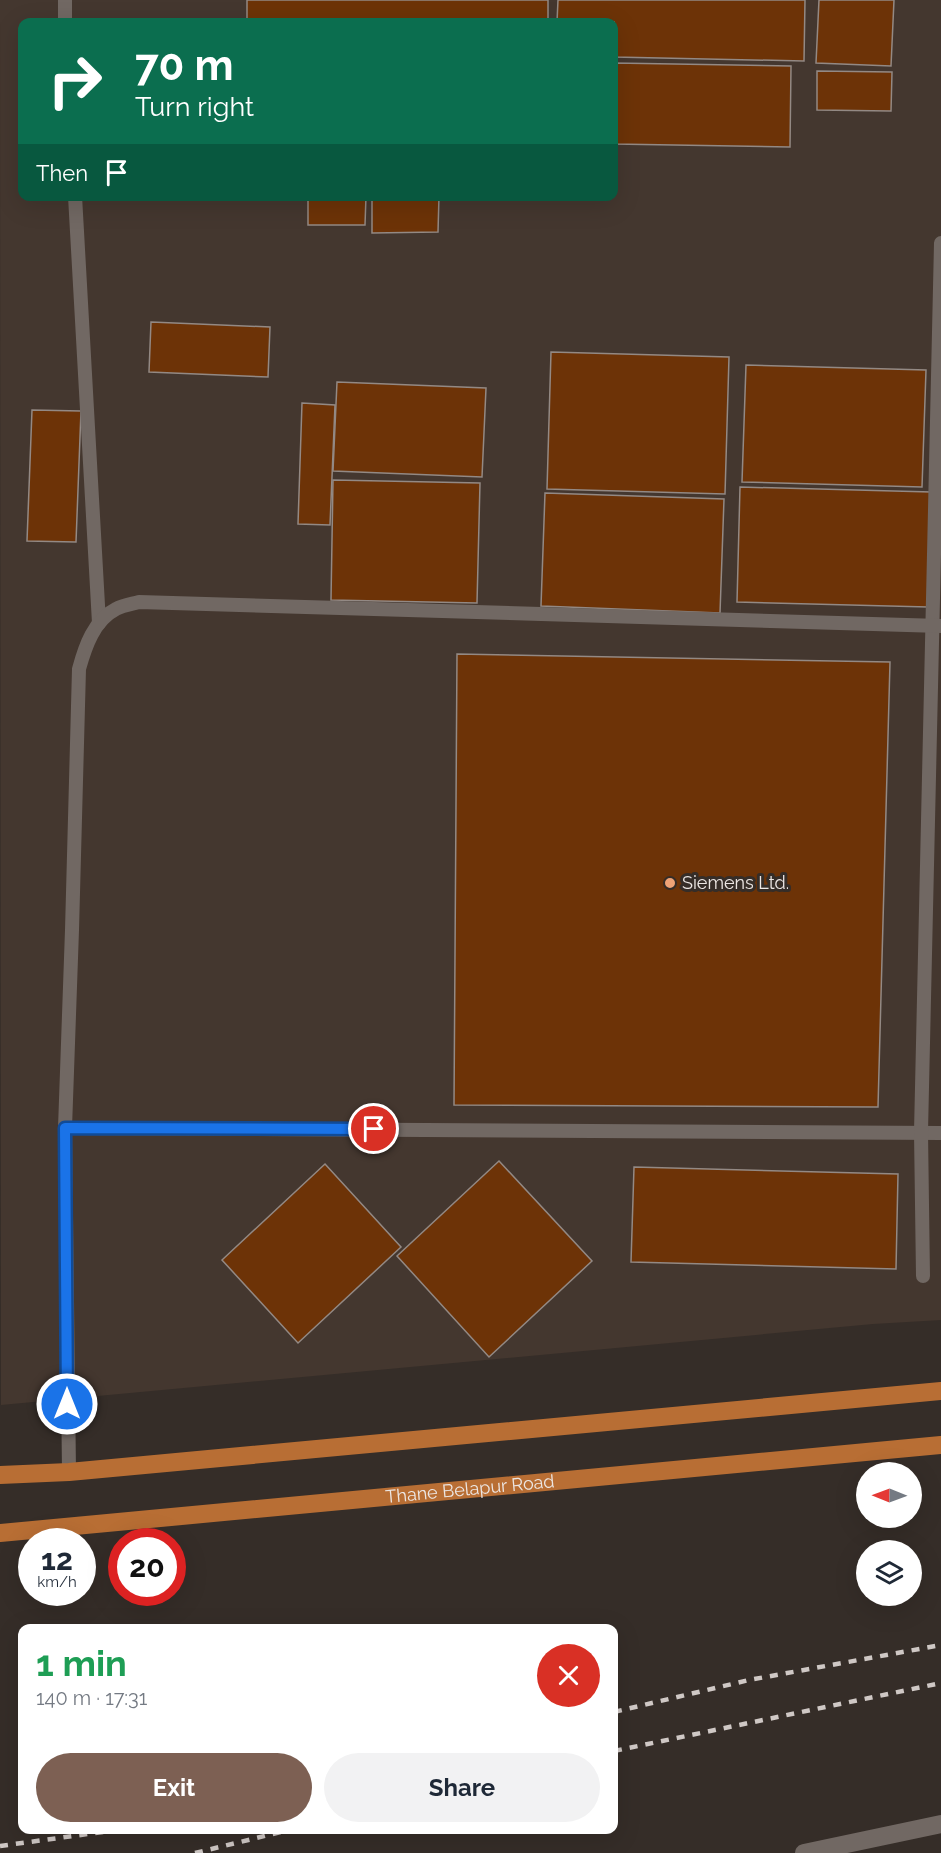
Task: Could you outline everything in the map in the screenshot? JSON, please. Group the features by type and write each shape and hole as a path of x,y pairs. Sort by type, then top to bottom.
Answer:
{"main road":[{"path":"0,1475 69,1472 941,1391"},
{"name":"Thane Belapur Road","path":"0,1533 941,1445"},
{"path":"804,1853 941,1824"}],"lane":[{"path":"65,0 65,18"},
{"path":"75,201 99,623"},
{"path":"923,1276 921,1132 937,626 941,243"},
{"path":"69,1472 65,1128 79,669 87,644 99,623 115,609 139,602 937,626"},
{"path":"65,1128 941,1133"}],"shaded area":[{"path":"0,0 941,0 941,1320 873,1324 1,1405"}],"building":[{"path":"247,0 548,0 548,18 247,18"},
{"path":"558,0 805,0 804,61 618,57 618,18 557,18"},
{"path":"819,0 894,0 891,66 816,63"},
{"path":"618,63 791,66 790,147 618,144"},
{"path":"817,71 892,72 891,111 817,110"},
{"path":"308,201 366,201 365,225 308,225"},
{"path":"372,201 439,201 438,232 372,233"},
{"path":"151,322 270,327 268,377 149,372"},
{"path":"551,352 729,357 725,494 547,489"},
{"path":"746,365 926,370 922,487 742,482"},
{"path":"337,382 486,388 482,477 333,471"},
{"path":"302,403 335,405 330,525 298,524"},
{"path":"32,410 81,411 76,542 27,541"},
{"path":"333,480 480,483 477,603 331,600"},
{"path":"740,487 931,492 928,607 737,602"},
{"path":"545,493 724,499 720,613 541,606"},
{"name":"Siemens Ltd.","path":"457,654 890,662 878,1107 454,1105"},
{"path":"499,1161 592,1261 489,1357 397,1256"},
{"path":"325,1164 401,1247 298,1343 222,1260"},
{"path":"634,1167 898,1174 896,1269 631,1262"}],"railway":[{"path":"618,1711 749,1680 941,1645"},
{"path":"618,1750 941,1683"},
{"path":"0,1846 88,1834"},
{"path":"195,1853 273,1834"}],"place":[{"name":"Siemens Ltd.","path":"670,883"}],"route":[{"path":"67,1404 65,1128 374,1129"}]}
